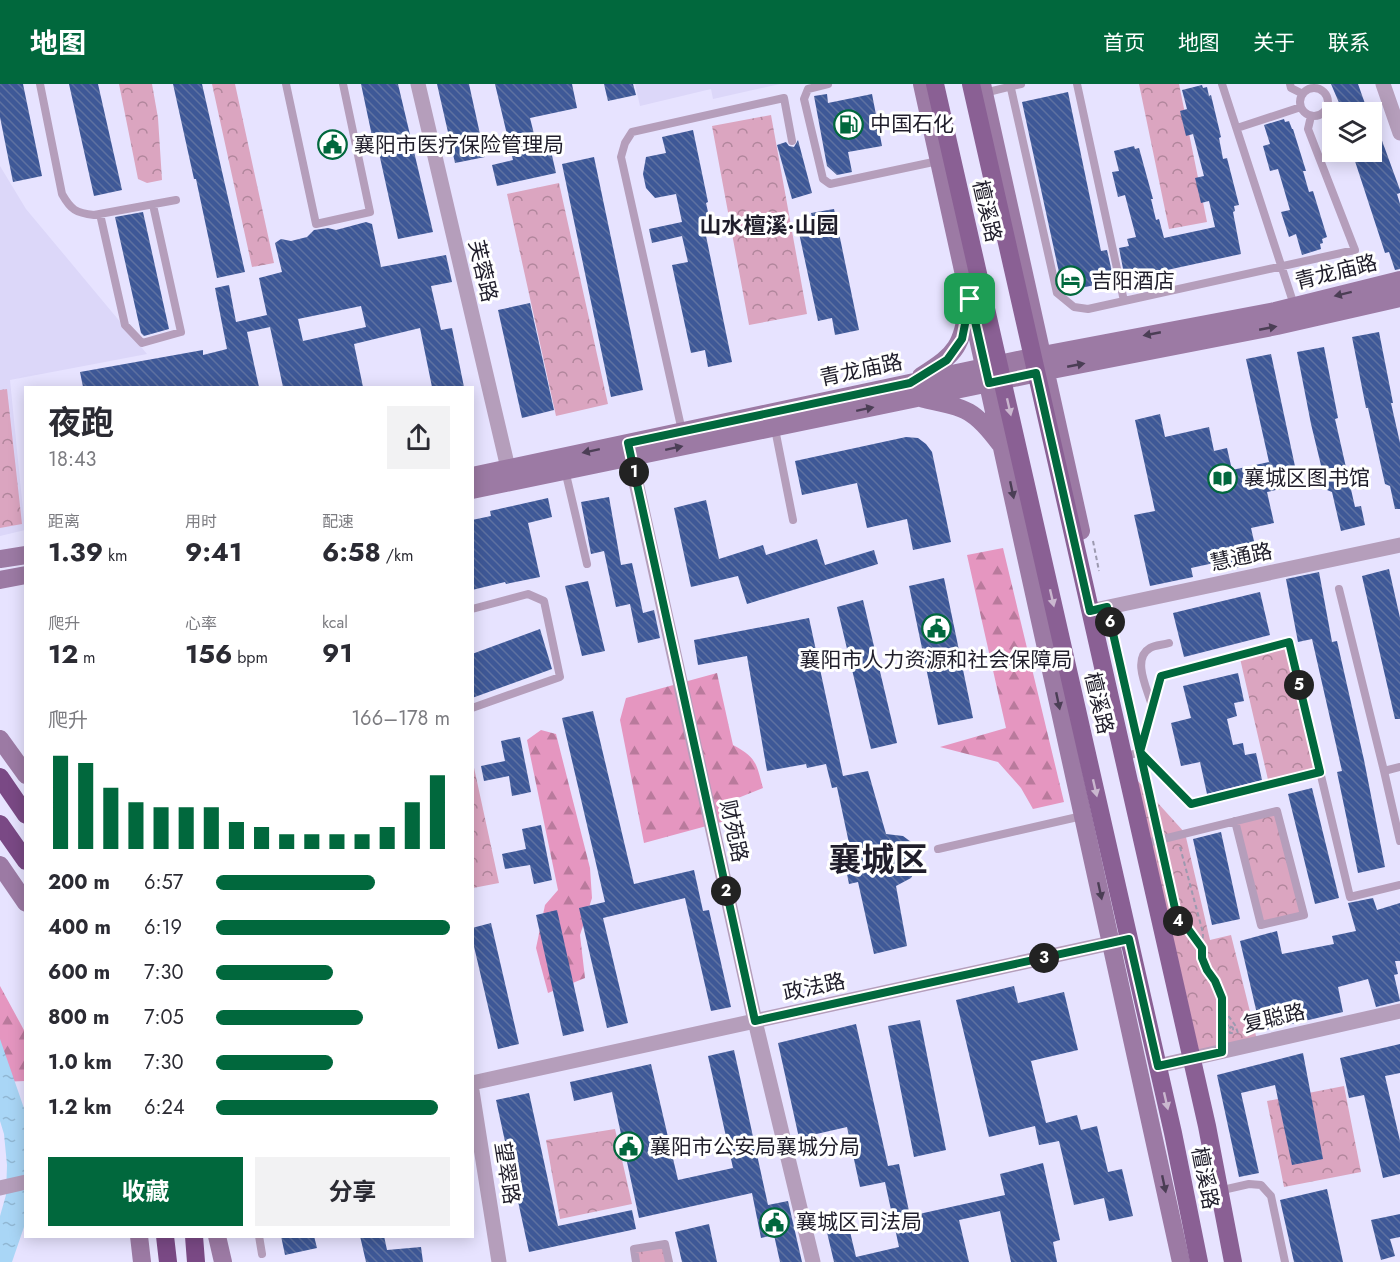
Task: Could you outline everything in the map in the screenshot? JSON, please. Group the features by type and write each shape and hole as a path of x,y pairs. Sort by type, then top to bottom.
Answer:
{"highway":[{"path":"0,777 24,812"},
{"path":"0,824 24,858"},
{"path":"165,1238 168,1262"},
{"path":"194,1238 196,1262"}],"main road":[{"name":"檀溪路","path":"935,84 994,373 1120,941 1158,1066 1199,1262"},
{"name":"檀溪路","path":"977,89 1095,610 1132,755 1196,1058 1233,1262"}],"street":[{"name":"芙蓉路","path":"418,84 508,468"},
{"path":"922,84 970,299 994,373 1003,447 1084,816 1120,941 1181,1262"},
{"path":"1383,84 1396,112 1400,133"},
{"name":"青龙庙路","path":"474,489 564,464 1039,364 1400,280"},
{"name":"青龙庙路","path":"1039,364 1276,326 1400,298"},
{"path":"970,299 962,339 947,360 913,390 961,407 982,420 1003,447"},
{"name":"青龙庙路","path":"629,450 682,431 773,420"},
{"name":"财苑路","path":"629,450 755,1021 813,1262"},
{"name":"青龙庙路","path":"474,476 508,468 564,464"},
{"name":"慧通路","path":"1095,610 1400,545"},
{"path":"0,560 24,555"},
{"path":"0,580 24,575"},
{"path":"0,739 24,772"},
{"path":"1132,755 1242,1262"},
{"path":"0,865 24,900"},
{"name":"政法路","path":"474,1083 1120,941"},
{"name":"复聪路","path":"1158,1066 1400,1011"},
{"name":"望翠路","path":"474,1104 499,1262"},
{"path":"0,1188 24,1182"},
{"path":"139,1238 142,1262"},
{"path":"217,1238 223,1262"}],"lane":[{"path":"39,84 62,194 69,207 81,214 100,214 176,200"},
{"path":"286,84 316,224 370,212 343,84"},
{"path":"828,84 808,89 804,99 823,179 830,184 939,160"},
{"path":"977,89 1021,84"},
{"path":"1077,84 1124,301"},
{"path":"1222,84 1294,306"},
{"path":"1290,84 1291,88 1303,94"},
{"path":"1010,85 1057,293 1074,307 1088,309 1355,250 1308,129 1311,116"},
{"path":"1316,88 1327,96 1328,105 1324,113 1320,115 1311,116 1301,107 1303,94 1316,88"},
{"path":"682,431 621,157 625,143 632,132 784,98 792,141"},
{"path":"1237,128 1301,107"},
{"path":"100,214 125,325 142,343 181,332 153,205"},
{"path":"773,420 793,520"},
{"path":"564,464 587,564"},
{"path":"1339,589 1400,841"},
{"path":"474,608 528,594 544,601 560,677 474,707"},
{"path":"1320,772 1191,804 1132,755 1152,706 1161,676 1289,642 1350,897 1400,885"},
{"path":"1152,706 1141,664 1144,653 1151,647 1169,643"},
{"path":"1384,771 1400,767"},
{"path":"1151,842 1177,835 1235,821 1277,811 1304,915 1261,925 1235,821"},
{"path":"938,849 1084,816"},
{"path":"1227,1189 1249,1184 1261,1185 1271,1196 1285,1262"},
{"path":"259,1238 262,1254"},
{"path":"636,1262 634,1250 665,1244 669,1262"}],"path":[{"path":"1091,531 1100,575"},
{"path":"1177,835 1203,933 1202,958 1222,998 1222,1052"},
{"path":"1178,922 1183,922 1202,948"},
{"path":"1223,1008 1238,1030 1232,1038 1226,1034 1227,1026 1231,1026"}],"shaded area":[{"path":"635,84 780,84 713,99 711,89 640,106"},
{"path":"0,166 26,209 147,354 10,380 24,530 0,536"}],"green space":[{"path":"119,84 152,84 158,118 162,180 147,183 138,179"},
{"path":"212,84 235,84 274,263 252,267"},
{"path":"1139,84 1179,84 1207,222 1169,229"},
{"path":"771,115 807,314 749,325 712,126"},
{"path":"559,183 608,404 556,416 507,194"},
{"path":"7,389 22,524 0,528 0,390"},
{"path":"1003,548 1064,802 1033,809 1021,788 998,762 940,747 1006,728 967,555"},
{"path":"1289,642 1320,772 1269,784 1239,654"},
{"path":"717,673 733,745 747,754 754,762 763,788 728,802 725,821 644,843 620,720 626,698"},
{"path":"541,730 556,734 590,868 592,898 580,935 585,978 548,993 536,948 545,905 558,890 527,740"},
{"path":"474,768 499,883 474,888"},
{"path":"1137,780 1185,833 1210,940 1231,935 1258,1044 1200,1057"},
{"path":"1277,811 1304,915 1261,925 1235,821"},
{"path":"0,986 24,1030 24,1081 0,1082"},
{"path":"1344,1086 1361,1172 1284,1187 1267,1101"},
{"path":"615,1129 632,1204 560,1219 546,1140"},
{"path":"665,1244 669,1262 636,1262 634,1249"}],"water":[{"path":"0,1039 24,1108 24,1227 12,1262 0,1262 0,1216 6,1195 7,1165 4,1134 0,1121"}],"building":[{"path":"0,84 23,84 42,176 13,182 0,117"},
{"path":"69,84 98,84 122,190 94,196"},
{"path":"173,84 202,84 245,272 217,278"},
{"path":"361,84 398,84 433,232 398,239"},
{"path":"437,84 469,84 485,157 455,163"},
{"path":"495,84 572,84 577,108 530,118 539,154 551,151 556,173 497,186 492,165 513,160"},
{"path":"604,84 633,84 636,95 608,101"},
{"path":"1331,84 1358,84 1364,102 1339,102"},
{"path":"1202,85 1203,88 1207,87 1209,96 1211,95 1221,137 1219,138 1223,159 1227,158 1239,205 1234,206 1235,211 1233,212 1241,254 1167,270 1168,272 1164,273 1165,277 1146,282 1144,275 1125,279 1119,248 1129,246 1127,239 1136,237 1125,195 1118,197 1112,172 1119,171 1114,151 1134,146 1135,149 1139,148 1153,199 1151,199 1156,220 1159,219 1164,238 1215,227 1209,201 1201,203 1195,178 1204,176 1193,134 1186,136 1180,111 1187,109 1182,90"},
{"path":"1068,92 1101,251 1107,250 1114,281 1071,290 1060,277 1022,102"},
{"name":"中国石化","path":"827,94 828,103 872,94 882,146 848,152 852,172 837,175 827,166 814,96"},
{"path":"1284,119 1285,122 1289,121 1293,129 1306,171 1303,171 1309,192 1313,191 1327,237 1322,239 1321,249 1302,255 1296,234 1289,237 1281,212 1290,210 1278,169 1270,171 1263,146 1270,144 1264,125"},
{"path":"693,130 712,230 705,231 732,362 708,367 705,350 691,353 672,265 688,262 682,236 652,243 649,229 682,222 676,194 655,198 646,188 643,174 646,157 666,153 662,137"},
{"path":"798,140 812,193 792,199 777,145 786,142 789,146 794,147"},
{"path":"1382,141 1400,190 1397,194 1400,204 1400,269 1395,270 1389,252 1385,253 1355,162 1382,162"},
{"path":"594,157 643,390 611,397 562,164"},
{"path":"834,209 859,330 835,335 832,318 818,321 799,233 815,229 811,213"},
{"path":"143,212 169,329 144,336 141,333 115,217"},
{"path":"366,222 372,224 381,267 446,255 452,282 431,286 441,330 452,328 464,386 432,386 420,328 354,344 363,386 283,386 270,327 247,332 259,386 83,386 80,372 203,350 203,355 227,349 215,288 229,285 236,322 267,315 259,278 282,272 275,243 281,239 291,241 307,237 314,230 328,228 336,230","holes":["361,306 366,327 303,341 298,319"]},
{"path":"530,303 554,410 522,418 498,310"},
{"path":"1379,332 1400,443 1400,509 1395,509 1390,486 1385,484 1368,408 1366,408 1352,337"},
{"path":"1324,347 1338,418 1335,419 1355,507 1361,506 1365,525 1341,531 1332,492 1327,490 1297,352"},
{"name":"襄城区图书馆","path":"1271,354 1299,485 1267,492 1274,523 1251,528 1259,563 1225,571 1223,561 1191,568 1193,577 1150,586 1134,515 1155,511 1135,420 1160,414 1165,437 1209,427 1214,451 1227,448 1232,470 1269,462 1246,359"},
{"path":"906,437 918,438 932,452 951,542 913,550 907,519 867,528 857,483 802,495 795,461"},
{"path":"609,497 621,565 632,563 643,613 654,610 660,638 638,643 630,604 616,607 604,551 591,554 581,502"},
{"path":"548,498 552,517 528,523 540,577 474,590 474,520 491,516 490,511"},
{"path":"706,500 719,559 763,545 766,555 817,539 825,565 874,550 878,564 747,604 738,576 691,587 674,508"},
{"path":"1389,569 1400,618 1400,719 1395,719 1362,576"},
{"path":"1319,572 1332,642 1337,641 1364,760 1385,867 1358,873 1337,772 1342,771 1312,639 1298,642 1286,579"},
{"name":"襄阳市人力资源和社会保障局","path":"944,578 973,718 938,725 909,586"},
{"path":"588,581 605,651 582,656 565,586"},
{"path":"1260,592 1270,635 1184,657 1173,613"},
{"path":"863,600 897,743 871,749 837,607"},
{"path":"809,618 843,776 868,771 886,834 903,836 914,844 919,853 918,866 911,878 896,886 907,946 874,954 858,882 849,884 842,850 850,848 837,787 832,788 826,764 807,768 806,764 767,771 747,656 698,665 694,640"},
{"path":"540,629 552,669 474,697 474,653"},
{"path":"1238,673 1244,701 1234,703 1237,716 1227,719 1233,745 1243,743 1245,755 1256,753 1262,780 1207,794 1200,762 1181,766 1171,723 1191,718 1183,686"},
{"path":"593,711 634,884 694,870 703,911 709,910 731,1007 711,1011 685,898 603,918 628,1023 607,1028 579,908 605,902 562,718"},
{"path":"520,737 531,792 512,796 509,776 484,781 481,766 505,761 501,741"},
{"path":"1312,788 1339,898 1315,904 1288,794"},
{"path":"541,825 552,880 534,884 530,865 505,869 502,854 526,849 522,829"},
{"path":"1221,832 1240,919 1212,925 1193,839"},
{"path":"1373,898 1377,910 1400,903 1400,961 1395,961 1398,974 1394,975 1400,1001 1376,1007 1368,979 1338,987 1343,1012 1261,1031 1240,941 1277,931 1282,954 1334,944 1332,936 1356,931 1348,903"},
{"path":"557,910 584,1031 563,1036 536,915"},
{"path":"491,923 519,1044 498,1049 474,947 474,927"},
{"path":"1014,986 1018,1003 1064,992 1078,1050 1031,1061 1046,1123 1077,1115 1081,1130 1097,1126 1108,1172 1122,1169 1133,1216 1109,1221 1104,1198 1074,1205 1059,1141 1039,1145 1035,1126 989,1137 956,1000"},
{"path":"920,1020 946,1150 914,1157 888,1026"},
{"path":"856,1024 888,1166 899,1164 910,1216 1005,1195 1000,1174 1043,1163 1060,1240 1053,1242 1057,1262 1011,1262 1000,1211 959,1220 969,1262 834,1262 825,1224 847,1219 856,1257 899,1247 885,1182 860,1187 847,1127 799,1138 778,1043"},
{"path":"1400,1044 1400,1073 1385,1076 1400,1141 1400,1174 1383,1178 1364,1095 1349,1098 1340,1058"},
{"path":"734,1050 768,1205 788,1201 802,1262 780,1262 774,1235 761,1238 752,1193 639,1218 612,1092 574,1101 570,1082 651,1064 678,1180 733,1168 708,1056"},
{"path":"1303,1053 1323,1159 1292,1165 1275,1085 1241,1093 1259,1173 1239,1177 1217,1075"},
{"path":"529,1093 558,1226 632,1210 636,1229 529,1252 496,1100"},
{"path":"1327,1189 1343,1262 1294,1262 1280,1200"},
{"path":"1400,1214 1400,1237 1390,1239 1395,1256 1381,1260 1371,1220"},
{"path":"709,1224 717,1262 682,1262 675,1232"},
{"path":"281,1238 314,1238 317,1248 285,1255"},
{"path":"360,1238 384,1238 387,1250 421,1247 423,1262 366,1262"}],"place":[{"name":"中国石化","path":"849,124"},
{"name":"襄阳市医疗保险管理局","path":"333,145"},
{"name":"吉阳酒店","path":"1070,281"},
{"name":"襄城区图书馆","path":"1223,478"},
{"name":"襄阳市人力资源和社会保障局","path":"936,629"},
{"name":"襄阳市公安局襄城分局","path":"629,1147"},
{"name":"襄城区司法局","path":"775,1222"}],"district":[{"name":"山水檀溪·山园","path":"769,225"},
{"name":"襄城区","path":"878,859"}],"route":[{"path":"970,299 962,339 947,360 910,383 628,443 755,1021 1129,939 1158,1066 1222,1052 1222,998 1202,958 1202,948 1183,922 1178,922 1140,752 1161,676 1289,642 1320,772 1191,804 1140,752 1107,607 1090,611 1036,373 989,383 970,299"}]}
